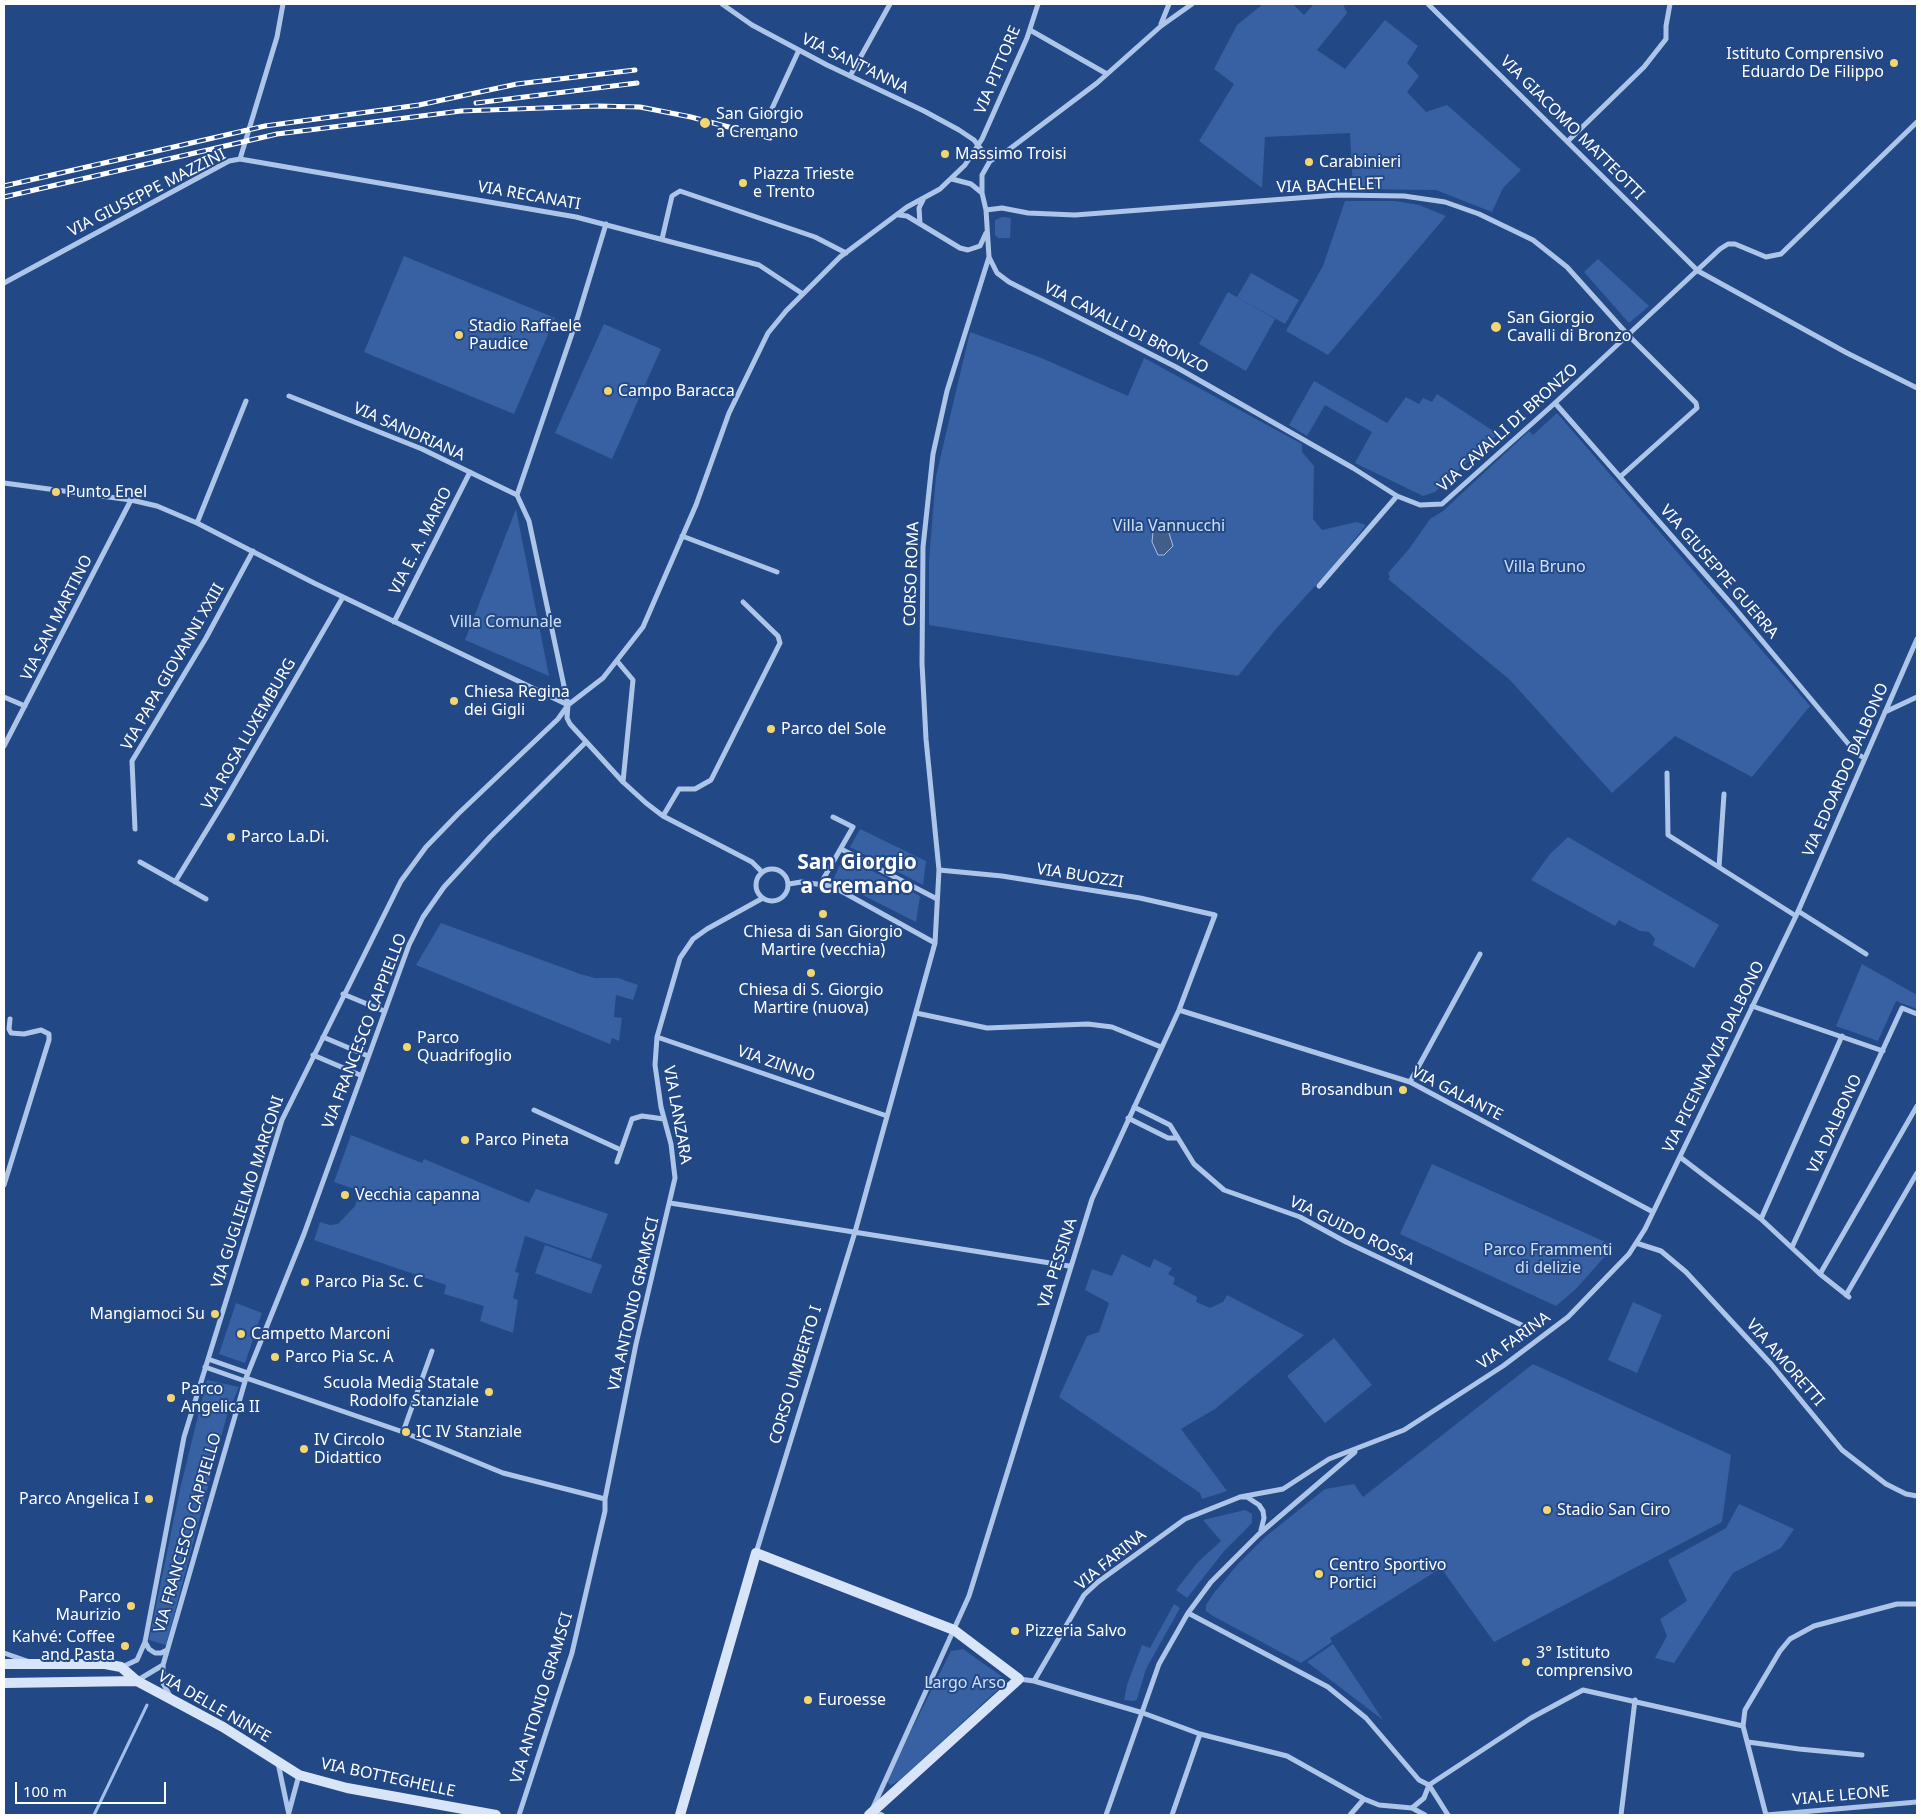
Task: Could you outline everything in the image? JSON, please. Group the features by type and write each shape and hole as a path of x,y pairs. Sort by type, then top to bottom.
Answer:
{"main road":[{"path":"756,1553 954,1630 1019,1679 870,1814"},
{"name":"CORSO UMBERTO I","path":"680,1815 756,1553"},
{"path":"4,1664 105,1664 121,1667"},
{"name":"VIA DELLE NINFE","path":"121,1667 137,1681 223,1727 277,1760"},
{"path":"4,1683 137,1681"},
{"name":"VIA BOTTEGHELLE","path":"277,1760 300,1774 347,1788 496,1815"}],"street":[{"name":"VIA GIUSEPPE MAZZINI","path":"4,283 229,161 240,159 277,37 283,4"},
{"name":"VIA SANT'ANNA","path":"722,4 752,25 799,50 959,130 979,145 990,161"},
{"path":"850,76 890,4"},
{"name":"VIA PITTORE","path":"952,180 979,145 1030,30 1038,4"},
{"path":"1161,26 1169,4"},
{"path":"989,258 986,210 982,194 982,175 990,161 1007,151 1107,74 1161,26 1192,4"},
{"name":"VIA GIACOMO MATTEOTTI","path":"1428,4 1698,271 1847,353 1917,388"},
{"path":"1568,141 1644,67 1666,40 1666,26 1670,4"},
{"path":"1030,30 1107,74"},
{"path":"769,116 799,50"},
{"name":"VIA CAVALLI DI BRONZO","path":"989,258 997,273 1009,282 1176,367 1353,468 1397,496 1420,505 1442,504 1728,244 1735,244 1766,257 1782,254 1917,122"},
{"name":"VIA RECANATI","path":"240,159 576,217 606,224 759,265 803,294"},
{"path":"920,224 919,208 926,198 952,180 971,184 982,194"},
{"path":"662,239 672,196 680,191 815,237 846,253"},
{"name":"VIA BACHELET","path":"986,210 1002,208 1028,213 1075,215 1336,195 1404,196 1445,202 1479,214 1532,240 1579,279 1628,335 1696,403 1697,408 1620,477"},
{"name":"VIA GUGLIELMO MARCONI","path":"121,1667 137,1660 145,1642 177,1468 205,1367 282,1120 343,994 401,881 426,848 458,814 558,719 568,705 603,678 643,627 696,505 742,384 768,333 803,294 846,253 926,198"},
{"path":"899,215 907,216 960,248 968,250 980,246 986,232"},
{"path":"606,224 578,316 517,495 529,522 568,705 567,718 586,742 623,782 663,816 752,862 762,872"},
{"name":"CORSO ROMA","path":"935,943 939,870 926,738 922,663 923,547 933,454 947,390 989,258"},
{"name":"VIA SANDRIANA","path":"289,396 367,426 517,495"},
{"path":"197,523 246,402"},
{"name":"VIA GIUSEPPE GUERRA","path":"1555,403 1856,753 1864,758"},
{"name":"VIA E. A. MARIO","path":"394,622 470,472"},
{"path":"4,483 131,500 157,506 197,523 394,622 568,705"},
{"path":"1319,586 1397,496"},
{"name":"VIA SAN MARTINO","path":"4,746 131,500"},
{"path":"682,536 777,572"},
{"name":"VIA PAPA GIOVANNI XXIII","path":"135,829 132,761 206,638 253,551"},
{"name":"VIA ROSA LUXEMBURG","path":"175,882 227,797 342,596"},
{"path":"663,816 679,789 695,789 711,780 780,643 778,636 743,602"},
{"name":"VIA EDOARDO DALBONO","path":"1797,913 1917,639"},
{"path":"618,661 632,680 623,782"},
{"path":"4,697 25,706"},
{"path":"1885,712 1917,697"},
{"name":"VIA FRANCESCO CAPPIELLO","path":"163,1665 246,1377 304,1234 360,1075 422,917 444,887 490,837 586,742"},
{"path":"1667,773 1668,835 1718,867 1866,954"},
{"path":"1718,867 1724,794"},
{"path":"821,883 853,827 833,817"},
{"path":"841,848 937,899"},
{"path":"140,862 206,899"},
{"path":"776,868 787,877 789,884 787,893 780,899 772,901 763,898 759,894 756,882 762,872 776,868"},
{"name":"VIA BUOZZI","path":"939,870 1002,876 1140,898 1215,915"},
{"path":"789,884 801,882 821,883 832,886 935,943"},
{"name":"VIA LANZARA","path":"670,1203 675,1178 671,1144 664,1119 655,1065 657,1036 680,958 693,939 707,929 763,898"},
{"name":"VIA PICENNA/VIA DALBONO","path":"1653,1212 1797,913"},
{"name":"VIA PESSINA","path":"954,1630 969,1596 1069,1266 1092,1199 1161,1047 1180,1010 1215,915"},
{"name":"CORSO UMBERTO I","path":"756,1553 855,1232 935,943"},
{"path":"1410,1082 1480,954"},
{"path":"343,994 384,1012"},
{"path":"1752,1006 1883,1051"},
{"name":"VIA DALBONO","path":"1792,1247 1902,1008 1917,1014"},
{"name":"VIA GALANTE","path":"1180,1010 1410,1082 1653,1212"},
{"path":"916,1013 987,1028 1088,1024 1112,1027 1161,1047"},
{"path":"4,1185 49,1040 49,1034 40,1030 11,1033 9,1029 10,1019"},
{"name":"VIA ZINNO","path":"657,1036 887,1116"},
{"name":"VIA DALBONO","path":"1761,1219 1842,1036"},
{"path":"323,1037 368,1056"},
{"path":"313,1055 360,1075"},
{"path":"1820,1274 1917,1106"},
{"name":"VIA GUIDO ROSSA","path":"1134,1107 1170,1125 1194,1164 1224,1190 1300,1217 1346,1242 1530,1329"},
{"path":"534,1110 621,1150"},
{"path":"617,1162 632,1119 642,1116 664,1119"},
{"path":"1128,1118 1168,1138 1178,1138"},
{"path":"1680,1157 1761,1219 1820,1274 1847,1296 1917,1173"},
{"path":"670,1203 1069,1266"},
{"name":"VIA ANTONIO GRAMSCI","path":"519,1815 572,1653 605,1510 605,1499 636,1344 670,1203"},
{"name":"VIA FARINA","path":"1034,1681 1077,1605 1098,1582 1185,1519 1240,1497 1283,1489 1329,1459 1404,1430 1503,1366 1568,1317 1629,1254 1653,1212"},
{"name":"VIA AMORETTI","path":"1636,1243 1661,1251 1686,1272 1771,1364 1842,1450 1886,1484 1906,1494 1917,1496"},
{"path":"403,1432 432,1351"},
{"path":"208,1359 246,1377"},
{"path":"205,1367 246,1377 403,1432 503,1474 605,1499"},
{"name":"VIA FARINA","path":"1106,1815 1159,1664 1188,1613 1211,1582 1258,1535 1296,1501 1336,1470 1357,1449"},
{"path":"1240,1497 1253,1500 1262,1511 1263,1525 1258,1535"},
{"path":"1766,1815 1743,1726 1745,1710 1756,1688 1780,1651 1790,1639 1814,1626 1898,1604 1917,1604"},
{"path":"1188,1613 1328,1687 1366,1718 1418,1780 1429,1785 1448,1815"},
{"path":"882,1815 870,1814 954,1630"},
{"path":"145,1642 149,1650 155,1653 161,1654 167,1650"},
{"path":"4,1653 34,1663"},
{"path":"137,1681 163,1665"},
{"path":"163,1665 163,1683 176,1702"},
{"path":"1019,1679 1034,1681 1143,1713 1200,1734 1287,1756 1364,1799 1379,1804 1412,1808 1425,1815"},
{"path":"1412,1808 1424,1798 1429,1785 1531,1718 1582,1690 1635,1700 1743,1726"},
{"path":"1620,1815 1635,1700"},
{"path":"1172,1815 1200,1734"},
{"path":"1748,1742 1862,1755"},
{"path":"277,1760 289,1815"},
{"path":"289,1815 300,1774"},
{"path":"1350,1815 1364,1799"},
{"name":"VIALE LEONE","path":"1766,1815 1917,1802"}],"green space":[{"path":"1263,4 1293,4 1304,15 1314,4 1343,4 1347,13 1317,50 1345,69 1385,20 1418,46 1407,63 1419,76 1407,92 1426,112 1447,105 1521,170 1503,188 1492,212 1436,190 1353,189 1350,133 1265,137 1262,188 1199,141 1234,84 1214,69 1237,25"},
{"path":"1345,201 1395,201 1419,205 1446,216 1328,355 1286,331 1323,266"},
{"path":"1002,217 1011,218 1010,238 998,238 995,235 995,220"},
{"name":"Stadio Raffaele Paudice","path":"404,256 555,318 514,414 364,352"},
{"path":"1598,259 1649,306 1629,323 1584,272"},
{"path":"1251,273 1299,300 1285,324 1237,297"},
{"path":"1228,292 1275,319 1246,371 1199,344"},
{"name":"Campo Baracca","path":"604,324 661,349 612,459 555,433"},
{"name":"Villa Vannucchi","path":"970,332 1039,357 1128,396 1144,358 1302,444 1302,452 1314,466 1313,519 1322,530 1356,522 1366,525 1335,564 1275,630 1238,676 929,625 929,560 936,476"},
{"path":"1314,381 1387,423 1406,397 1419,404 1423,398 1432,402 1437,394 1498,434 1435,492 1423,496 1355,463 1372,432 1325,405 1307,436 1289,425"},
{"name":"Villa Bruno","path":"1557,413 1810,706 1752,777 1675,736 1612,793 1510,680 1388,579 1390,577 1388,573 1409,549 1430,519 1443,511 1529,431 1533,435"},
{"name":"Villa Comunale","path":"516,509 549,676 465,640"},
{"path":"860,829 926,861 923,885 850,847"},
{"path":"1568,837 1719,925 1694,968 1653,945 1655,939 1649,932 1640,931 1619,920 1615,926 1531,880 1550,854"},
{"path":"846,857 920,896 916,922 833,880 842,860"},
{"path":"441,923 580,974 595,978 618,978 638,985 633,1000 616,995 614,1017 622,1018 619,1041 612,1038 610,1044 416,965"},
{"path":"1862,964 1917,995 1917,1009 1896,1001 1878,1041 1836,1026"},
{"path":"351,1135 422,1163 424,1159 529,1203 536,1189 608,1214 591,1259 525,1236 515,1272 519,1273 513,1298 518,1300 513,1333 480,1321 484,1306 444,1294 446,1285 314,1240 320,1222 330,1225 338,1224 355,1206 360,1191 334,1182"},
{"name":"Parco Frammenti di delizie","path":"1432,1164 1614,1246 1576,1289 1556,1306 1400,1234"},
{"path":"545,1245 602,1265 591,1294 535,1273"},
{"path":"1122,1254 1150,1268 1154,1259 1172,1268 1168,1274 1175,1278 1173,1284 1197,1297 1196,1302 1210,1308 1223,1302 1227,1295 1304,1335 1215,1409 1181,1429 1227,1491 1202,1499 1200,1493 1059,1397 1087,1336 1099,1332 1109,1303 1085,1290 1092,1269 1112,1276"},
{"path":"1633,1302 1662,1315 1637,1373 1608,1360"},
{"name":"Campetto Marconi","path":"236,1303 262,1313 245,1363 219,1354"},
{"path":"1334,1338 1372,1385 1325,1423 1287,1376"},
{"name":"Stadio San Ciro","path":"1533,1364 1731,1455 1722,1522 1494,1642 1441,1568 1330,1638 1332,1642 1301,1663 1206,1611 1206,1605 1214,1593 1238,1564 1265,1537 1325,1489 1354,1484 1363,1497"},
{"path":"207,1380 239,1387 227,1415 166,1645 149,1640 180,1489"},
{"path":"1739,1504 1794,1529 1781,1548 1733,1573 1674,1663 1655,1658 1667,1636 1660,1619 1687,1601 1668,1560 1726,1528"},
{"path":"1245,1510 1252,1514 1252,1523 1225,1550 1187,1598 1176,1590 1198,1562 1221,1541 1203,1520"},
{"path":"1174,1604 1180,1608 1146,1669 1137,1699 1134,1701 1124,1700 1127,1685 1142,1645 1150,1648"},
{"path":"1333,1644 1383,1720 1307,1662"},
{"name":"Largo Arso","path":"963,1649 1004,1678 1005,1683 900,1780 891,1785 886,1781 951,1651"}],"shaded area":[{"path":"1157,529 1168,530 1173,546 1164,555 1158,555 1152,542 1153,532"}],"waterway":[{"path":"94,1815 147,1705"}],"railway":[{"path":"4,186 265,126 419,105 517,84 635,70"},
{"path":"476,103 637,83"},
{"path":"4,197 277,134 461,111 597,106 640,107 691,117 770,138"}],"place":[{"name":"Istituto Comprensivo Eduardo De Filippo","path":"1894,63"},
{"name":"San Giorgio a Cremano","path":"705,123"},
{"name":"Massimo Troisi","path":"945,154"},
{"name":"Carabinieri","path":"1309,162"},
{"name":"Piazza Trieste e Trento","path":"743,183"},
{"name":"San Giorgio Cavalli di Bronzo","path":"1496,327"},
{"name":"Stadio Raffaele Paudice","path":"459,335"},
{"name":"Campo Baracca","path":"608,391"},
{"name":"Punto Enel","path":"56,492"},
{"name":"Chiesa Regina dei Gigli","path":"454,701"},
{"name":"Parco del Sole","path":"771,729"},
{"name":"Parco La.Di.","path":"231,837"},
{"name":"Chiesa di San Giorgio Martire (vecchia)","path":"823,914"},
{"name":"Chiesa di S. Giorgio Martire (nuova)","path":"811,973"},
{"name":"Parco Quadrifoglio","path":"407,1047"},
{"name":"Brosandbun","path":"1403,1090"},
{"name":"Parco Pineta","path":"465,1140"},
{"name":"Vecchia capanna","path":"345,1195"},
{"name":"Parco Pia Sc. C","path":"305,1282"},
{"name":"Mangiamoci Su","path":"215,1314"},
{"name":"Campetto Marconi","path":"241,1334"},
{"name":"Parco Pia Sc. A","path":"275,1357"},
{"name":"Scuola Media Statale Rodolfo Stanziale","path":"489,1392"},
{"name":"Parco Angelica II","path":"171,1398"},
{"name":"IC IV Stanziale","path":"406,1432"},
{"name":"IV Circolo Didattico","path":"304,1449"},
{"name":"Parco Angelica I","path":"149,1499"},
{"name":"Stadio San Ciro","path":"1547,1510"},
{"name":"Centro Sportivo Portici","path":"1319,1574"},
{"name":"Parco Maurizio","path":"131,1606"},
{"name":"Pizzeria Salvo","path":"1015,1631"},
{"name":"Kahvé: Coffee and Pasta","path":"125,1646"},
{"name":"3° Istituto comprensivo","path":"1526,1662"},
{"name":"Euroesse","path":"808,1700"}],"district":[{"name":"San Giorgio a Cremano","path":"857,875"}]}
